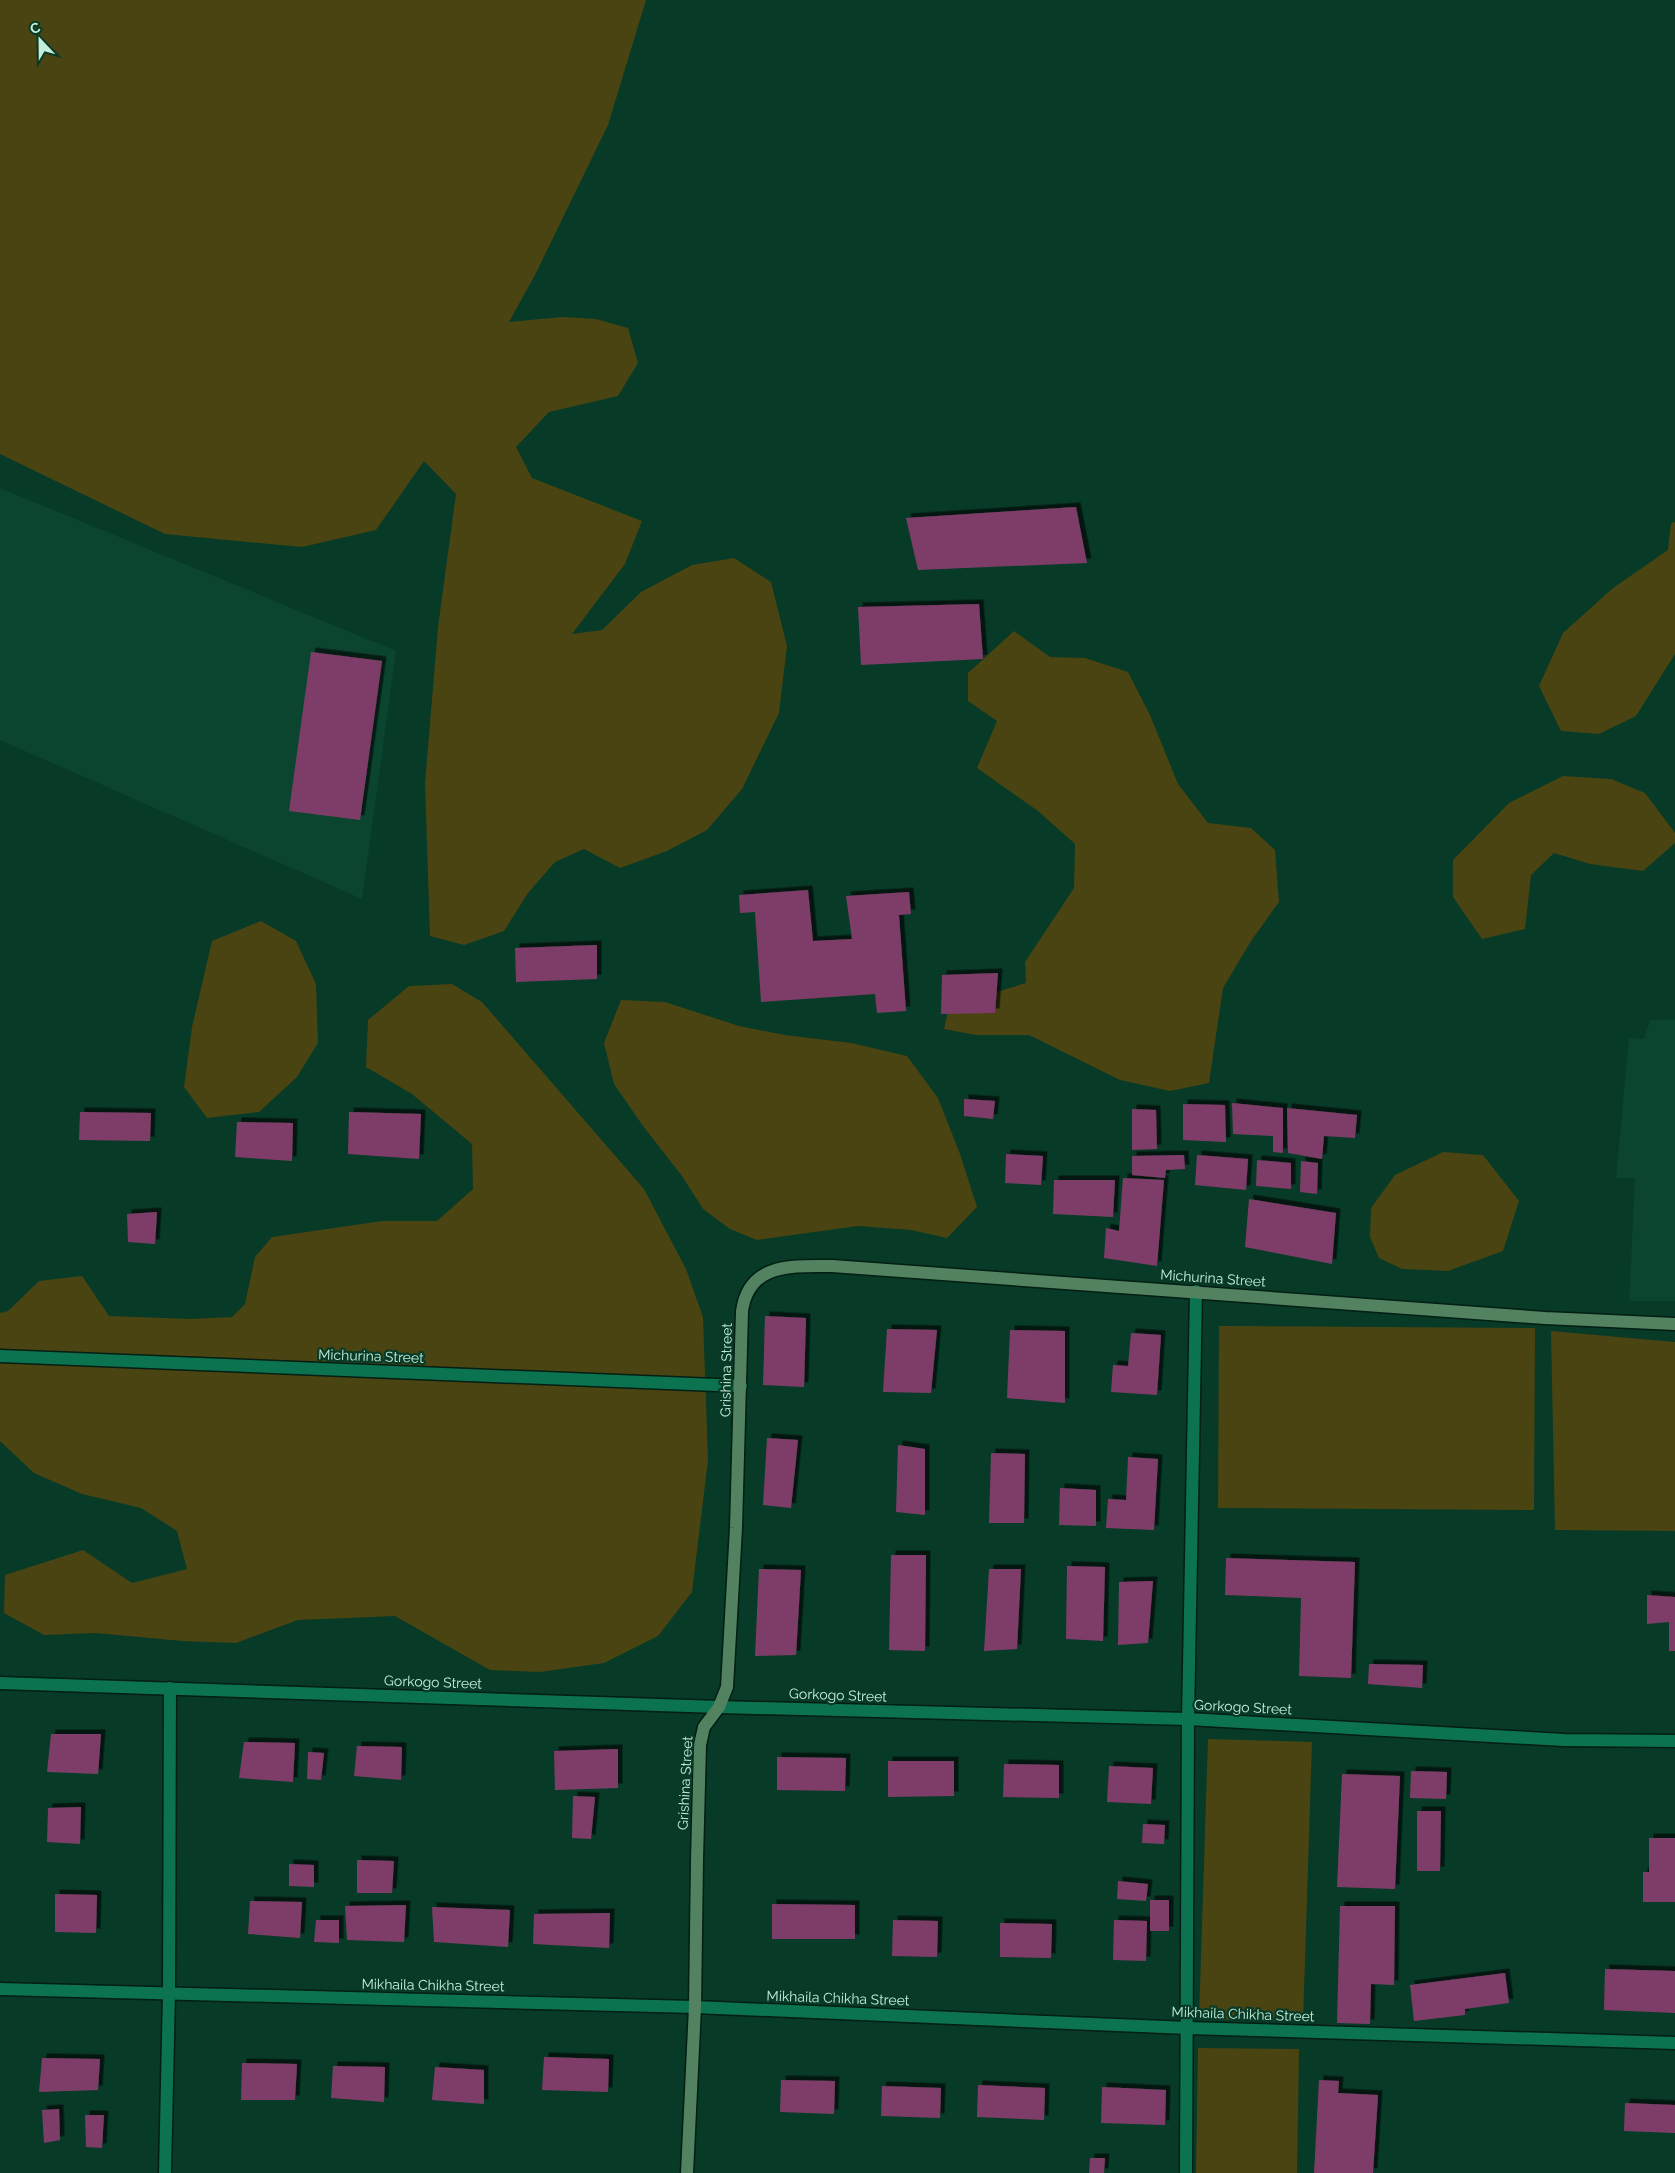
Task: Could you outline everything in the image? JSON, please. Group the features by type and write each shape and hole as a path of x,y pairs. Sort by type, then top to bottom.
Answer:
{"street":[{"name":"Michurina Street","path":"752,1283 769,1272 789,1266 832,1266 1196,1291 1544,1318 1675,1324"},
{"name":"Grishina Street","path":"687,2173 695,2007 696,1860 700,1744 704,1727 719,1707 727,1687 741,1386 742,1312 744,1296 752,1283"},
{"path":"1186,2173 1188,1719 1196,1291"},
{"name":"Michurina Street","path":"0,1356 741,1386"},
{"name":"Gorkogo Street","path":"0,1683 719,1707 1188,1719 1564,1740 1675,1741"},
{"path":"165,2173 169,1993 170,1688"},
{"name":"Mikhaila Chikha Street","path":"0,1989 695,2007 1188,2028 1675,2043"}],"shaded area":[{"path":"0,0 646,0 608,125 536,273 509,322 562,317 596,319 628,328 638,363 618,396 549,412 516,447 532,478 642,521 625,564 572,634 602,630 641,592 692,565 734,558 771,582 787,646 779,713 742,789 707,830 667,851 620,868 584,849 555,862 528,893 504,931 464,945 430,936 425,783 438,627 456,494 424,461 376,530 302,547 165,534 0,454"},
{"path":"0,488 396,651 362,899 0,740"},
{"path":"1675,522 1675,654 1636,716 1599,734 1561,731 1539,686 1563,633 1613,588 1668,550 1671,523"},
{"path":"1014,631 1050,657 1085,658 1128,672 1150,715 1178,784 1208,823 1251,828 1275,850 1279,902 1251,941 1223,988 1209,1083 1170,1091 1120,1080 1029,1035 976,1035 944,1029 951,998 984,996 1026,983 1025,962 1074,888 1075,844 1038,811 977,768 997,721 968,701 968,673"},
{"path":"1563,776 1611,779 1645,793 1675,833 1675,843 1643,871 1590,864 1554,853 1531,875 1525,929 1482,939 1453,897 1453,860 1509,803"},
{"path":"261,921 296,941 316,984 318,1043 297,1077 259,1112 207,1118 184,1087 192,1027 212,941"},
{"path":"452,984 482,1002 644,1189 686,1269 703,1317 708,1460 692,1592 658,1636 604,1663 540,1672 490,1670 395,1616 298,1620 236,1643 182,1641 96,1633 44,1635 4,1613 5,1575 83,1550 132,1583 187,1569 177,1531 141,1508 82,1494 34,1473 0,1441 0,1313 8,1311 39,1281 82,1276 109,1316 191,1319 232,1317 245,1304 255,1257 272,1237 382,1221 437,1221 473,1189 472,1144 412,1094 366,1067 368,1020 409,986"},
{"path":"621,1000 665,1002 739,1026 785,1035 851,1043 907,1056 938,1098 960,1154 977,1207 947,1238 911,1230 858,1226 757,1240 730,1229 703,1209 682,1176 643,1126 614,1084 604,1043"},
{"path":"1650,1020 1675,1020 1675,1301 1629,1301 1635,1178 1616,1178 1629,1038 1644,1039"},
{"path":"1443,1152 1483,1155 1519,1201 1503,1251 1448,1271 1402,1269 1379,1258 1370,1237 1371,1208 1395,1175"},
{"path":"1219,1326 1535,1328 1534,1510 1218,1508"},
{"path":"1551,1331 1675,1342 1675,1531 1555,1530"},
{"path":"1208,1739 1312,1742 1303,2022 1199,2019"},
{"path":"1198,2048 1299,2049 1297,2173 1196,2173"}],"building":[{"path":"1076,507 1087,563 918,570 906,518"},
{"path":"979,604 983,659 861,665 858,607"},
{"path":"311,652 382,661 360,820 289,811"},
{"path":"808,890 813,941 852,939 846,896 909,892 911,914 899,915 906,1011 877,1013 875,994 761,1002 755,912 740,913 739,895"},
{"path":"597,945 597,979 516,982 515,948"},
{"path":"998,973 995,1013 941,1014 942,975"},
{"path":"964,1099 995,1101 993,1119 964,1116"},
{"path":"1232,1103 1283,1108 1283,1153 1273,1152 1273,1136 1233,1134"},
{"path":"1183,1104 1225,1105 1226,1142 1183,1140"},
{"path":"1287,1108 1357,1115 1355,1138 1324,1136 1322,1159 1288,1153"},
{"path":"1132,1109 1156,1110 1157,1149 1132,1150"},
{"path":"80,1112 151,1113 150,1141 79,1140"},
{"path":"349,1112 421,1114 419,1159 348,1154"},
{"path":"237,1122 293,1123 292,1161 235,1157"},
{"path":"1006,1154 1043,1156 1041,1185 1005,1183"},
{"path":"1184,1155 1185,1169 1166,1170 1165,1178 1132,1175 1132,1156"},
{"path":"1197,1155 1248,1159 1246,1190 1195,1185"},
{"path":"1257,1160 1291,1163 1291,1189 1256,1186"},
{"path":"1301,1161 1318,1163 1317,1194 1300,1192"},
{"path":"1123,1178 1164,1180 1157,1266 1104,1258 1106,1228 1119,1231"},
{"path":"1054,1180 1115,1180 1113,1217 1053,1214"},
{"path":"1249,1199 1336,1213 1332,1264 1245,1247"},
{"path":"157,1212 155,1244 128,1242 127,1214"},
{"path":"765,1316 806,1318 804,1387 763,1385"},
{"path":"887,1329 937,1330 931,1393 883,1392"},
{"path":"1010,1330 1065,1331 1065,1403 1007,1398"},
{"path":"1131,1333 1161,1335 1157,1395 1111,1392 1113,1365 1128,1366"},
{"path":"767,1438 798,1440 791,1508 763,1505"},
{"path":"898,1445 925,1449 925,1515 896,1512"},
{"path":"991,1453 1025,1454 1024,1523 989,1523"},
{"path":"1128,1457 1158,1459 1154,1530 1106,1528 1108,1499 1126,1500"},
{"path":"1060,1488 1096,1490 1096,1526 1059,1525"},
{"path":"891,1555 926,1555 925,1651 889,1650"},
{"path":"1226,1558 1355,1562 1351,1678 1299,1676 1301,1598 1225,1595"},
{"path":"1067,1566 1105,1567 1103,1641 1066,1639"},
{"path":"759,1569 801,1570 796,1655 755,1656"},
{"path":"989,1569 1021,1569 1017,1649 984,1651"},
{"path":"1153,1581 1148,1643 1118,1645 1119,1582"},
{"path":"1647,1595 1675,1597 1675,1651 1669,1651 1669,1622 1647,1624"},
{"path":"1369,1664 1423,1665 1422,1688 1368,1684"},
{"path":"51,1734 101,1734 98,1774 47,1772"},
{"path":"244,1742 295,1743 293,1782 239,1778"},
{"path":"357,1746 402,1747 401,1780 354,1776"},
{"path":"618,1749 618,1788 555,1790 554,1751"},
{"path":"308,1752 324,1753 321,1780 307,1779"},
{"path":"777,1757 846,1758 845,1791 777,1790"},
{"path":"888,1761 954,1761 954,1796 888,1797"},
{"path":"1004,1764 1059,1765 1059,1798 1003,1797"},
{"path":"1109,1766 1153,1768 1151,1804 1107,1802"},
{"path":"1411,1771 1447,1772 1446,1799 1410,1798"},
{"path":"1342,1774 1400,1776 1395,1889 1337,1887"},
{"path":"573,1796 595,1797 591,1839 572,1838"},
{"path":"81,1807 80,1844 47,1842 48,1808"},
{"path":"1417,1811 1441,1811 1440,1871 1417,1871"},
{"path":"1143,1824 1165,1825 1164,1844 1142,1843"},
{"path":"1649,1838 1675,1838 1675,1902 1643,1902 1643,1872 1649,1872"},
{"path":"357,1860 394,1861 392,1893 357,1893"},
{"path":"289,1864 314,1865 314,1887 289,1886"},
{"path":"1118,1881 1148,1884 1146,1901 1117,1899"},
{"path":"55,1894 97,1895 96,1933 55,1932"},
{"path":"1150,1900 1169,1900 1169,1931 1150,1931"},
{"path":"250,1901 302,1902 300,1938 248,1934"},
{"path":"772,1904 855,1905 855,1939 772,1939"},
{"path":"406,1905 404,1942 347,1940 345,1906"},
{"path":"1340,1906 1395,1906 1394,1985 1371,1984 1370,2024 1337,2023"},
{"path":"432,1907 510,1910 508,1947 434,1942"},
{"path":"610,1913 609,1948 533,1944 534,1914"},
{"path":"316,1920 339,1920 339,1943 314,1942"},
{"path":"893,1920 938,1921 937,1957 892,1956"},
{"path":"1114,1920 1147,1921 1146,1961 1113,1960"},
{"path":"1000,1923 1052,1924 1051,1958 1000,1957"},
{"path":"1605,1969 1675,1971 1675,2013 1604,2010"},
{"path":"1505,1973 1509,2003 1465,2009 1465,2015 1414,2021 1410,1985"},
{"path":"544,2057 609,2059 608,2092 542,2090"},
{"path":"42,2058 100,2059 98,2090 39,2092"},
{"path":"242,2063 297,2064 295,2100 241,2100"},
{"path":"333,2066 385,2067 384,2102 331,2098"},
{"path":"435,2067 484,2070 484,2104 432,2100"},
{"path":"781,2080 835,2081 834,2114 780,2112"},
{"path":"1319,2080 1339,2081 1338,2093 1378,2095 1373,2173 1314,2173"},
{"path":"978,2085 1045,2088 1044,2120 977,2117"},
{"path":"882,2086 941,2088 940,2118 881,2116"},
{"path":"1102,2087 1166,2090 1165,2125 1101,2123"},
{"path":"1625,2103 1675,2105 1675,2133 1624,2131"},
{"path":"59,2109 60,2140 44,2143 42,2110"},
{"path":"85,2115 104,2115 102,2148 86,2147"},
{"path":"1090,2158 1105,2158 1104,2173 1089,2173"}]}
